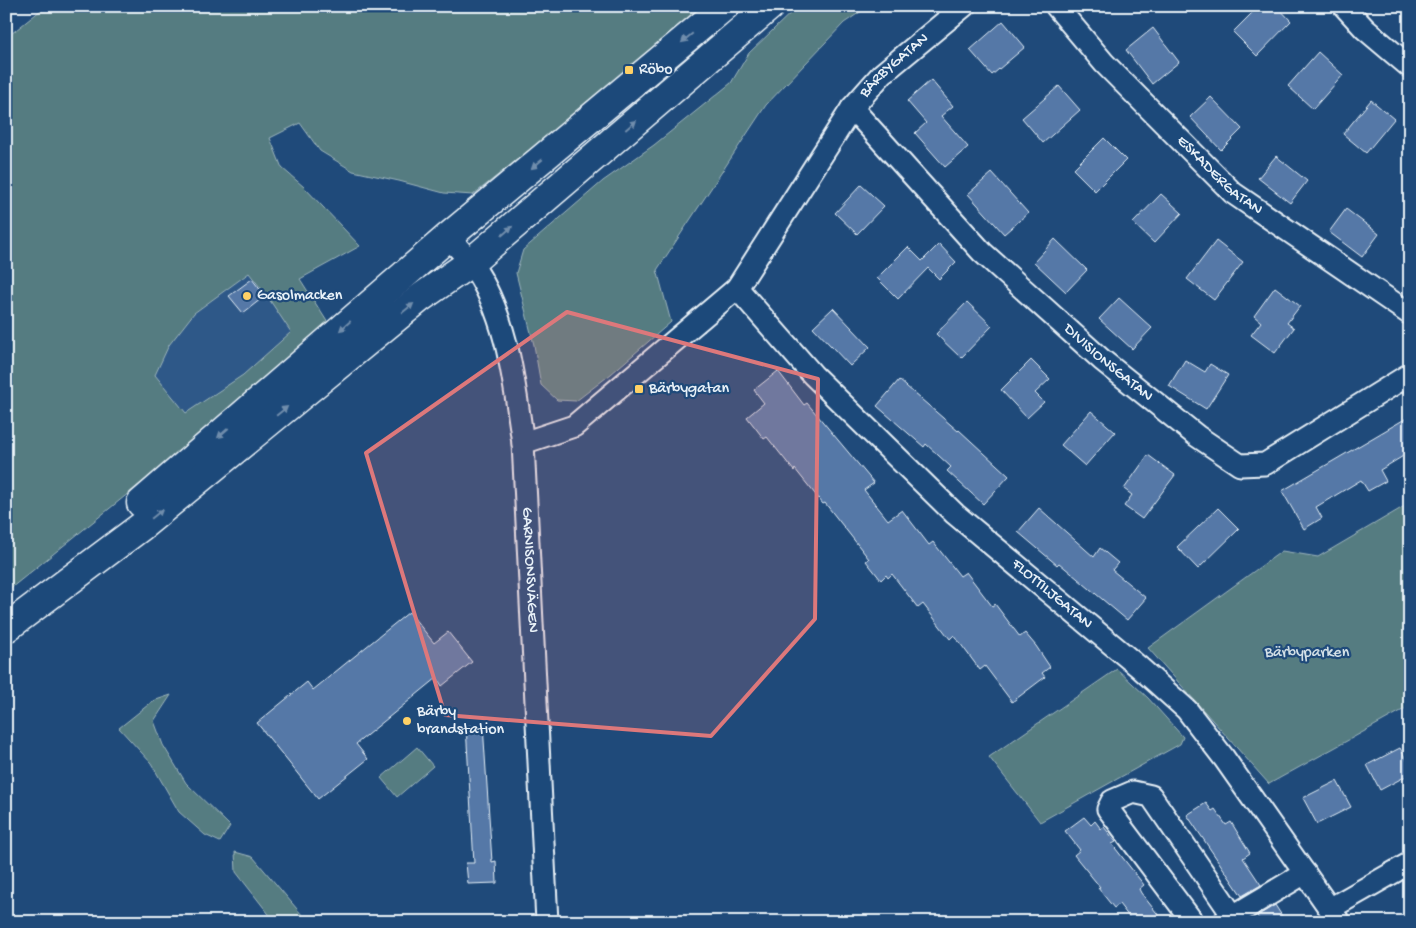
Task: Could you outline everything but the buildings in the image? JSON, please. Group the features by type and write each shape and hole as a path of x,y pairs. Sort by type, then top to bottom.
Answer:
{"main road":[{"path":"6,620 448,237 725,6"},
{"path":"6,628 142,526 420,298 470,263 770,6"}],"street":[{"name":"BÄRBYGATAN","path":"523,443 574,426 737,288 852,108 882,74 964,6"},
{"name":"ESKADERGATAN","path":"1056,6 1104,63 1233,193 1410,314"},
{"path":"1344,6 1365,28 1410,67"},
{"name":"DIVISIONSGATAN","path":"852,108 982,252 1102,360 1197,436 1240,466 1265,464 1410,374"},
{"name":"GARNISONSVÄGEN","path":"448,237 470,263 484,284 500,320 512,368 523,443 547,922"},
{"name":"FLOTTILJGATAN","path":"737,288 813,375 955,514 1139,667 1187,710 1224,758 1335,915"},
{"path":"1193,922 1108,809 1112,801 1133,792 1151,796 1232,920 1305,873"},
{"path":"1335,915 1410,863"}],"highlighted area":[{"path":"567,312 818,379 815,619 711,736 445,715 366,453"}],"shaded area":[{"path":"249,273 291,331 243,375 186,413 155,375 169,345 194,313"}],"green space":[{"path":"46,6 709,6 473,195 444,193 353,171 320,151 300,123 270,138 282,168 304,187 360,246 300,279 328,323 171,459 6,592 6,38","holes":["249,273 291,332 243,375 186,413 155,375 169,345 194,313"]},
{"path":"798,6 869,6 844,23 766,105 657,270 671,322 611,374 576,401 557,400 541,385 534,345 516,273 523,250 603,181 654,145 731,83 749,53"},
{"name":"Bärbyparken","path":"1410,503 1410,706 1269,784 1148,648 1282,551 1318,557"},
{"path":"1117,669 1148,698 1183,737 1180,744 1040,822 989,757"},
{"path":"171,695 154,721 163,745 186,783 230,826 220,842 205,835 179,812 151,763 119,728 153,701"},
{"path":"417,747 433,766 397,797 381,778"},
{"path":"235,852 253,857 308,922 275,922 236,872"}],"place":[{"name":"Röbo","path":"629,70"},
{"name":"Gasolmacken","path":"247,296"},
{"name":"Bärbygatan","path":"639,389"},
{"name":"Bärby brandstation","path":"407,721"}]}
